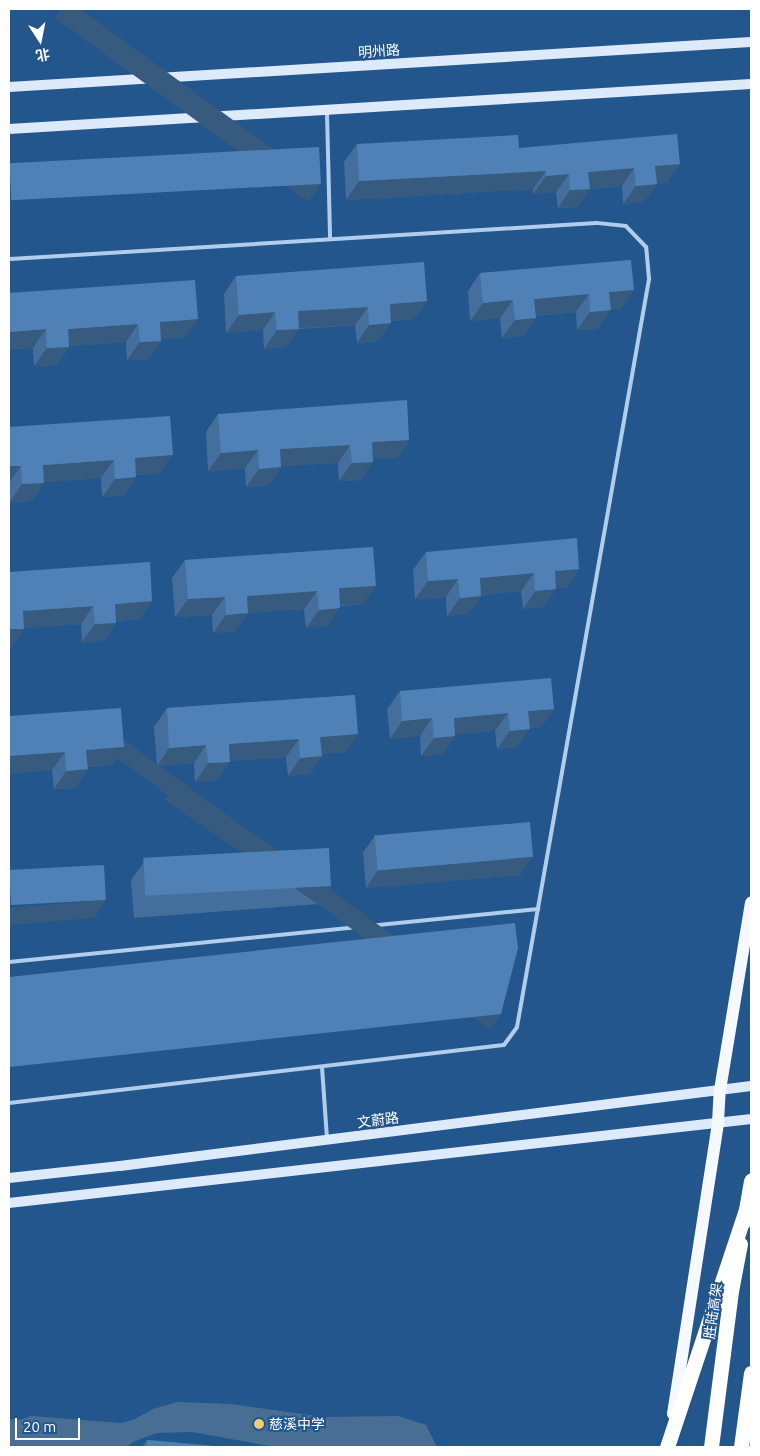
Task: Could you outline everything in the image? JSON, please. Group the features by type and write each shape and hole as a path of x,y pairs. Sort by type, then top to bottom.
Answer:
{"highway":[{"name":"胜陆高架","path":"711,1447 731,1291 751,1181"},
{"path":"667,1447 746,1210"},
{"path":"742,1447 751,1373"}],"main road":[{"name":"明州路","path":"9,88 751,42"},
{"path":"9,129 751,84"},
{"path":"667,1447 718,1123 720,1090 751,903"},
{"name":"文蔚路","path":"9,1178 751,1086"},
{"path":"9,1203 751,1119"}],"lane":[{"path":"327,110 330,239"},
{"path":"9,1103 504,1045 517,1027 649,279 646,247 626,226 596,223 10,259"},
{"path":"9,962 538,909"},
{"path":"322,1067 327,1140"}],"water":[{"path":"177,1402 231,1404 323,1417 398,1416 426,1425 437,1447 275,1447 192,1432 157,1433 133,1442 127,1447 9,1447 9,1419 20,1420 31,1416 121,1423 133,1420 153,1409"}],"building":[{"path":"677,134 680,164 655,166 657,184 636,186 634,168 588,172 590,189 570,190 569,174 546,176 546,171 359,181 357,144 518,135 519,148"},
{"path":"319,147 321,184 11,200 9,163"},
{"path":"631,260 634,290 609,292 611,310 590,312 589,294 534,299 536,318 515,320 513,300 483,303 480,273"},
{"path":"424,262 427,301 390,304 391,323 369,325 368,307 298,311 299,329 277,330 275,312 239,315 236,276"},
{"path":"195,280 198,319 160,322 161,341 140,342 138,324 68,329 69,347 47,348 46,329 9,332 9,293"},
{"path":"407,400 409,440 372,442 373,462 352,463 350,445 280,449 281,467 259,469 258,450 221,453 218,414"},
{"path":"170,416 173,455 135,458 136,477 115,479 114,460 43,465 44,483 22,484 21,466 9,466 9,427"},
{"path":"577,538 579,569 555,571 556,589 535,591 534,573 480,578 481,596 460,598 458,579 428,581 426,552"},
{"path":"373,547 376,586 339,588 340,608 319,610 317,591 247,596 248,613 226,615 225,597 188,599 185,560"},
{"path":"150,562 152,601 115,604 116,623 95,624 93,606 23,611 24,629 9,629 9,572"},
{"path":"551,678 554,709 528,711 530,729 510,731 508,713 454,718 455,736 434,738 432,718 402,721 400,691"},
{"path":"355,695 358,734 320,737 322,756 300,758 299,739 229,744 230,762 208,763 206,745 169,748 167,708"},
{"path":"121,708 124,747 86,750 88,769 66,771 65,752 9,756 9,716"},
{"path":"530,822 533,857 378,870 375,836"},
{"path":"329,848 331,886 145,896 143,858"},
{"path":"104,865 106,900 11,905 9,870"},
{"path":"515,923 518,948 501,1014 9,1067 9,977"},
{"path":"147,1440 225,1447 147,1447"}],"place":[{"name":"慈溪中学","path":"259,1424"}]}
